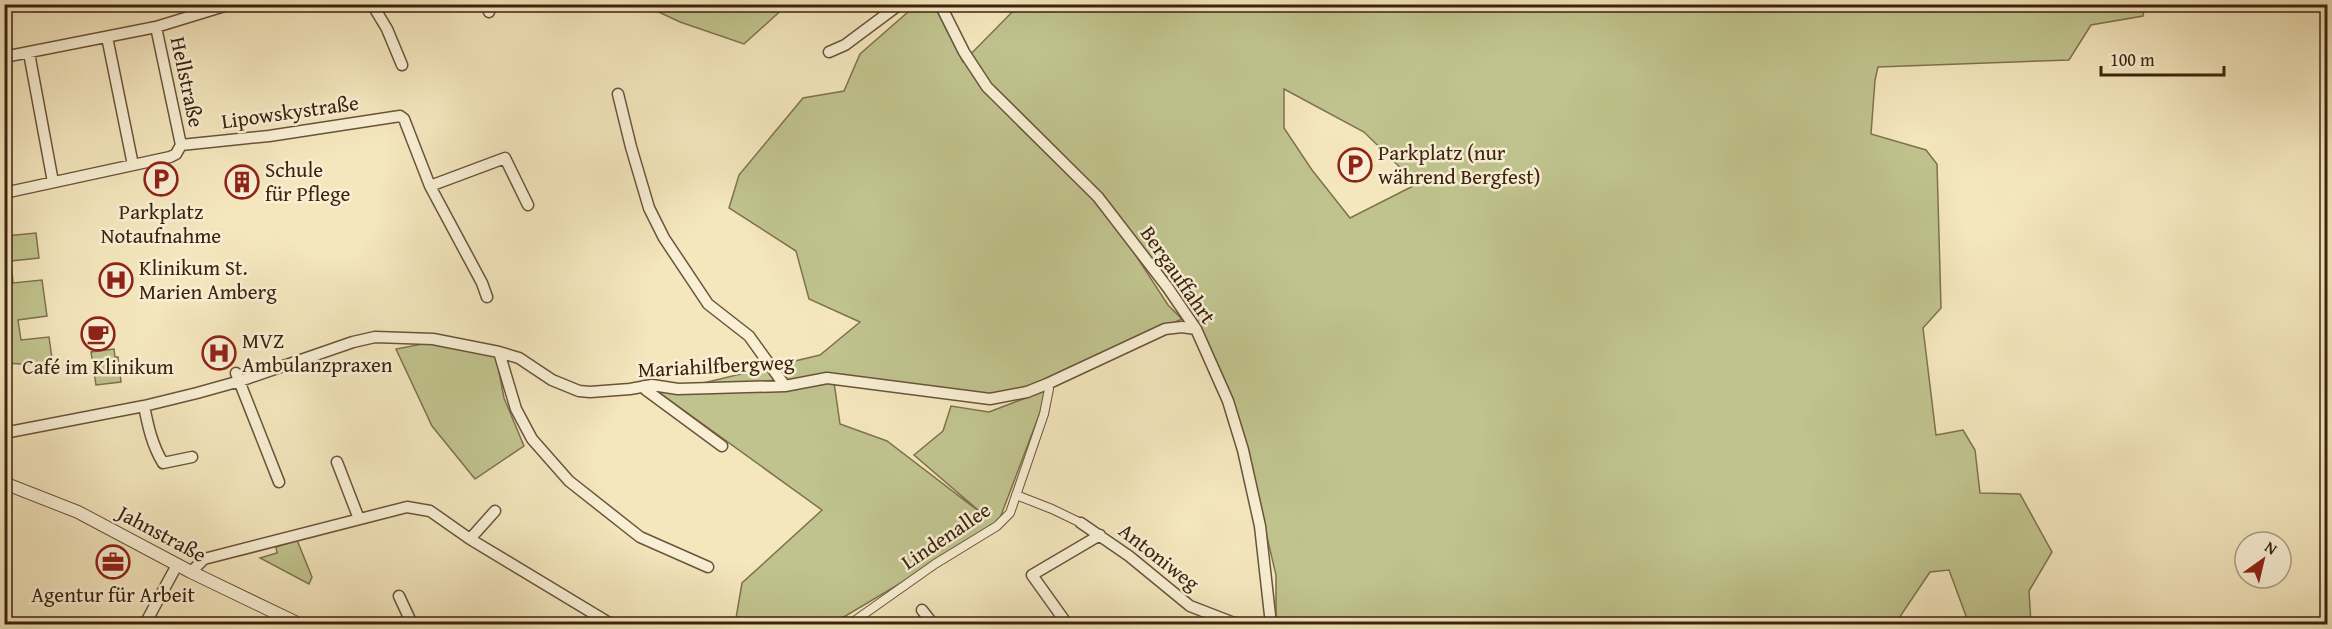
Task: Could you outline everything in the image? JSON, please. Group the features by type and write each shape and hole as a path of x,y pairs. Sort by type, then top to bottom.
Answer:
{"street":[{"path":"4,57 156,27 231,4"},
{"path":"372,4 387,29 402,65"},
{"path":"830,51 845,45 900,4"},
{"name":"Bergauffahrt","path":"940,4 964,52 987,87 1098,197 1168,288 1196,329 1228,401 1243,450 1260,526 1271,622"},
{"name":"Hellstraße","path":"156,27 181,145"},
{"path":"107,37 133,165"},
{"path":"29,53 53,182"},
{"path":"618,94 649,207 664,238 708,304 748,336 785,386"},
{"name":"Lipowskystraße","path":"181,145 269,136 400,116 404,119 430,186"},
{"path":"4,193 170,158 176,154 181,145"},
{"path":"487,297 482,283 430,186 505,158 528,206"},
{"name":"Mariahilfbergweg","path":"4,433 144,406 375,337 433,339 499,352 519,358 546,377 579,391 611,391 652,385 678,389 785,386 827,378 990,399 1027,392 1047,384 1165,329 1182,327 1196,329"},
{"path":"499,352 516,409 532,439 569,481 639,537 708,567"},
{"path":"238,377 279,482"},
{"name":"Lindenallee","path":"850,624 935,564 997,526 1010,513 1044,414 1049,389 1047,384"},
{"path":"644,386 646,390 722,446"},
{"path":"144,406 156,451 163,463 192,457"},
{"path":"337,462 359,519"},
{"name":"Jahnstraße","path":"4,483 78,512 177,565 298,624"},
{"path":"1016,495 1081,523"},
{"path":"191,572 204,559 278,538 407,507 430,511 470,539 610,624"},
{"path":"470,539 495,511"},
{"name":"Antoniweg","path":"1081,523 1100,535 1190,606 1234,623 1251,624"},
{"path":"1067,624 1032,575 1100,535"},
{"path":"145,624 177,565"},
{"path":"399,596 412,624"},
{"path":"922,610 933,624"},
{"path":"1258,624 1271,622"}],"green space":[{"path":"603,4 787,5 744,44 680,22 646,6 604,11"},
{"path":"1020,4 2145,5 2143,16 2091,25 2069,60 1878,67 1875,80 1871,134 1926,150 1937,164 1941,308 1923,328 1936,435 1963,430 1975,450 1980,493 2020,494 2052,552 2029,591 2031,624 1969,624 1949,570 1930,572 1895,624 1258,624 1276,616 1276,575 1256,491 1198,325 1105,208 1168,305 1182,319 994,402 834,382 840,424 887,441 985,516 914,455 943,431 951,406 989,412 1049,389 997,526 832,624 735,624 742,583 822,510 657,391 678,389 820,355 860,322 809,299 796,251 729,208 739,175 803,98 844,91 860,54 916,5 934,5 963,62","holes":["1284,89 1364,132 1417,184 1350,218 1312,170 1284,128"]},
{"path":"36,233 39,258 11,261 13,283 42,280 47,316 18,320 21,340 49,337 53,366 5,363 5,236"},
{"path":"428,343 496,356 504,398 524,446 475,479 432,426 396,349"},
{"path":"114,349 115,357 118,357 121,382 96,385 91,352"},
{"path":"297,540 312,577 309,584 260,558 277,553 276,547"}],"place":[{"name":"Parkplatz (nur während Bergfest)","path":"1355,165"},
{"name":"Parkplatz Notaufnahme","path":"161,179"},
{"name":"Schule für Pflege","path":"242,182"},
{"name":"Klinikum St. Marien Amberg","path":"116,280"},
{"name":"Café im Klinikum","path":"98,334"},
{"name":"MVZ Ambulanzpraxen","path":"219,353"},
{"name":"Agentur für Arbeit","path":"113,562"}]}
